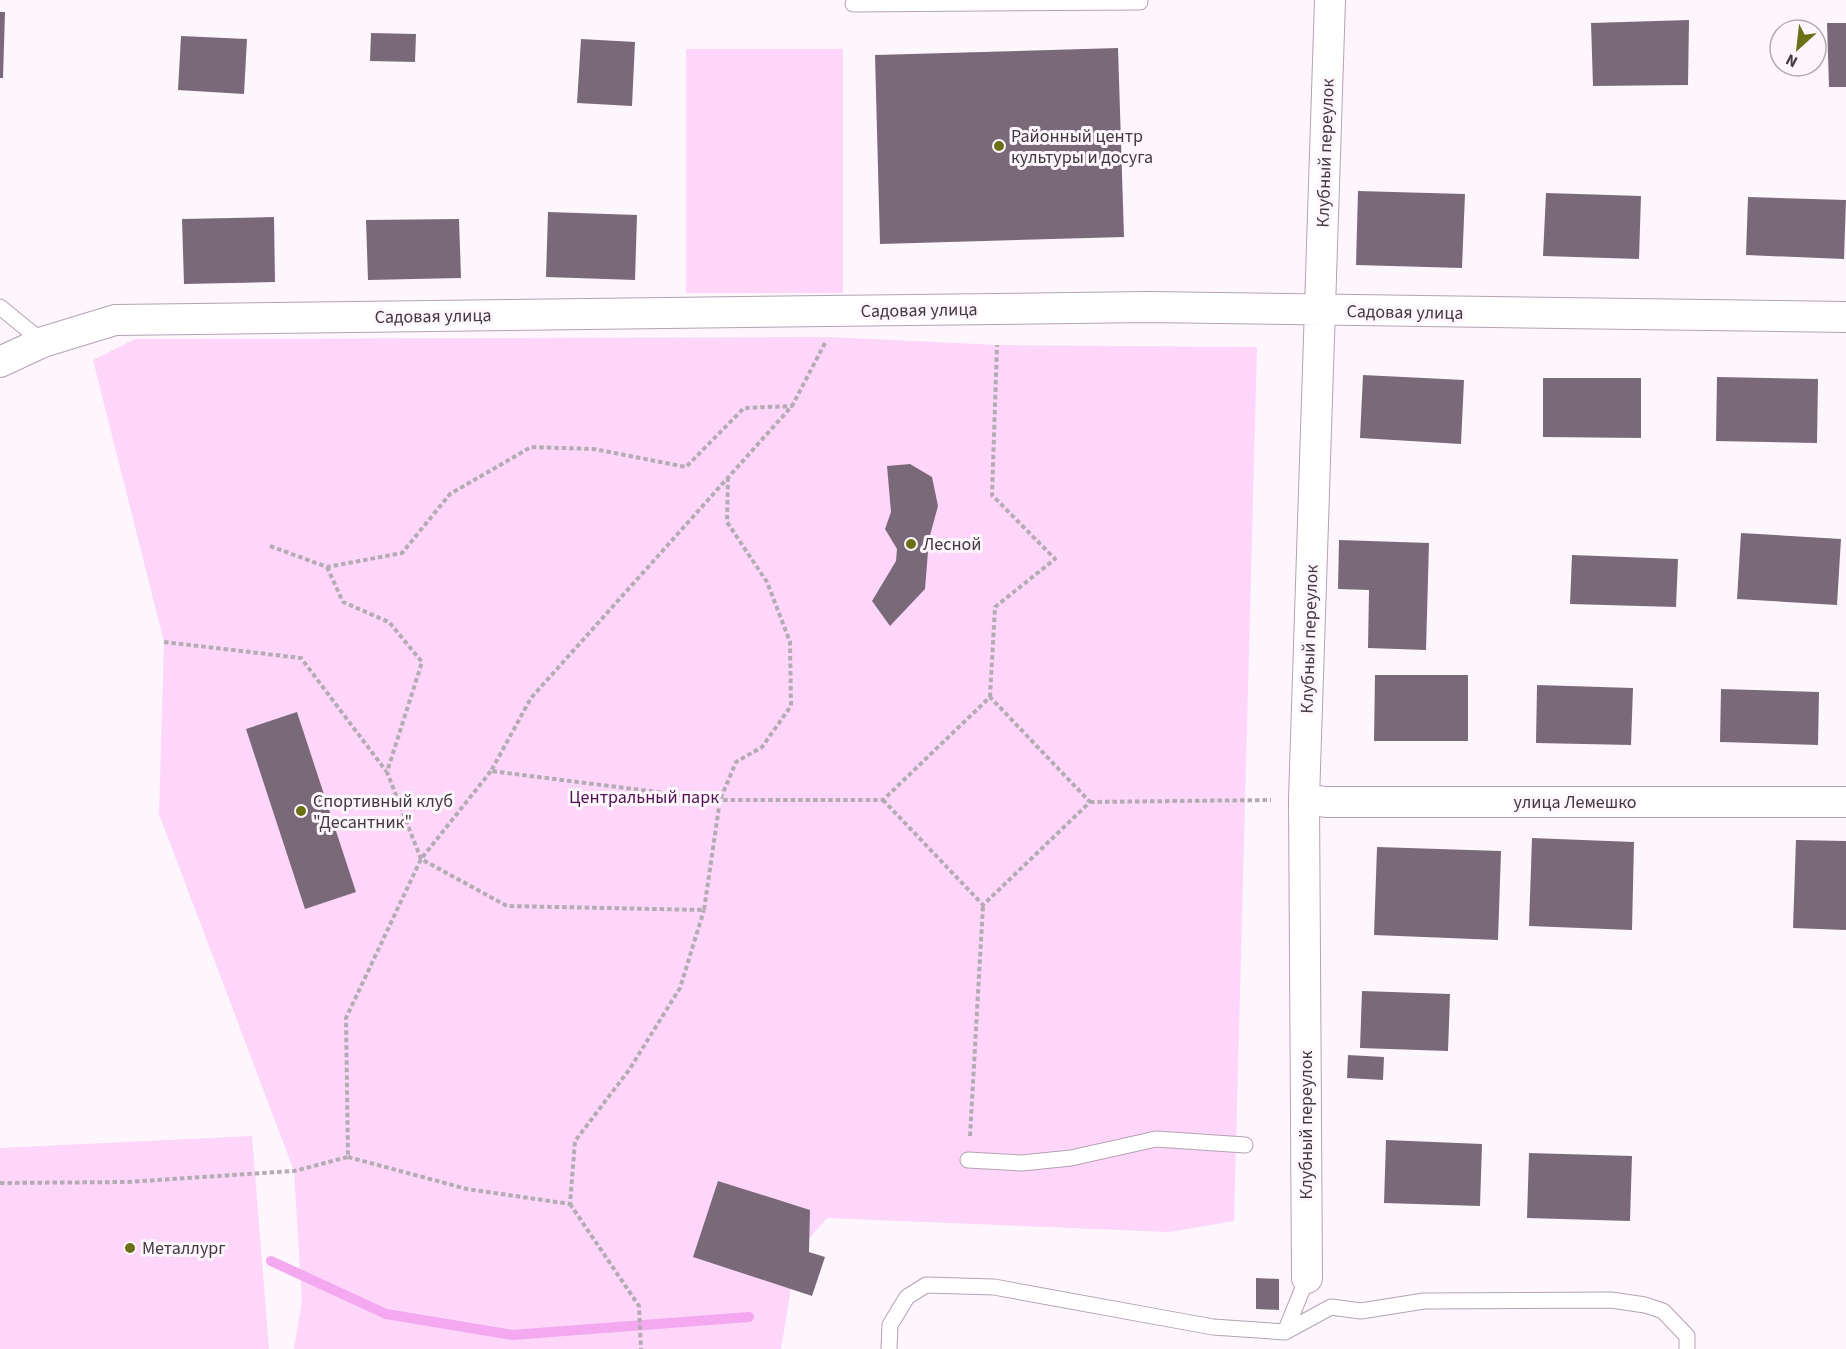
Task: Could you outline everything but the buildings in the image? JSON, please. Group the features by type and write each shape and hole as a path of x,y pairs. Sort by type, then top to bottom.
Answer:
{"street":[{"name":"Клубный переулок","path":"1307,1278 1320,308 1330,0"},
{"name":"Садовая улица","path":"0,362 43,342 115,320 1148,307 1846,317"},
{"name":"улица Лемешко","path":"1315,801 1846,802"}],"lane":[{"path":"1330,0 1344,3 1343,0"},
{"path":"853,4 1140,2"},
{"path":"0,307 43,342"},
{"path":"968,1160 1022,1162 1071,1158 1156,1139 1245,1145"},
{"path":"1285,1332 1307,1278"},
{"path":"889,1349 890,1325 907,1297 926,1285 994,1287 1213,1327 1285,1332 1331,1307 1361,1311 1424,1301 1611,1300 1645,1305 1663,1311 1687,1336 1687,1349"}],"path":[{"path":"348,1157 346,1018 421,859 491,771 531,698 792,406 829,337 859,311"},
{"path":"491,771 720,800 883,800 990,697 995,607 1055,559 992,495 997,345"},
{"path":"270,546 327,567 402,553 450,494 531,447 594,449 686,467 744,408 792,406"},
{"path":"641,1349 639,1305 570,1204 575,1142 629,1070 680,988 704,910 720,800 736,762 762,747 791,706 790,642 767,582 727,522 728,478"},
{"path":"327,567 343,602 389,622 422,662 387,772"},
{"path":"164,642 301,658 387,772 421,859 507,906 704,910"},
{"path":"990,697 1090,802"},
{"path":"883,800 983,905"},
{"path":"968,1160 983,905 1090,802 1315,801"},
{"path":"0,1183 128,1182 294,1171 348,1157 467,1189 570,1204"}],"green space":[{"path":"686,49 843,49 843,293 686,293"},
{"name":"Центральный парк","path":"829,337 997,345 1257,347 1234,1221 1169,1232 827,1218 797,1252 781,1349 294,1349 302,1301 294,1171 159,814 164,642 93,360 135,339"},
{"name":"Металлург","path":"252,1136 269,1349 0,1349 0,1148"}],"waterway":[{"path":"271,1261 386,1314 512,1335 749,1317"}],"place":[{"name":"Районный центр культуры и досуга","path":"999,146"},
{"name":"Лесной","path":"911,544"},
{"name":"Спортивный клуб \"Десантник\"","path":"301,811"},
{"name":"Металлург","path":"130,1248"}]}
